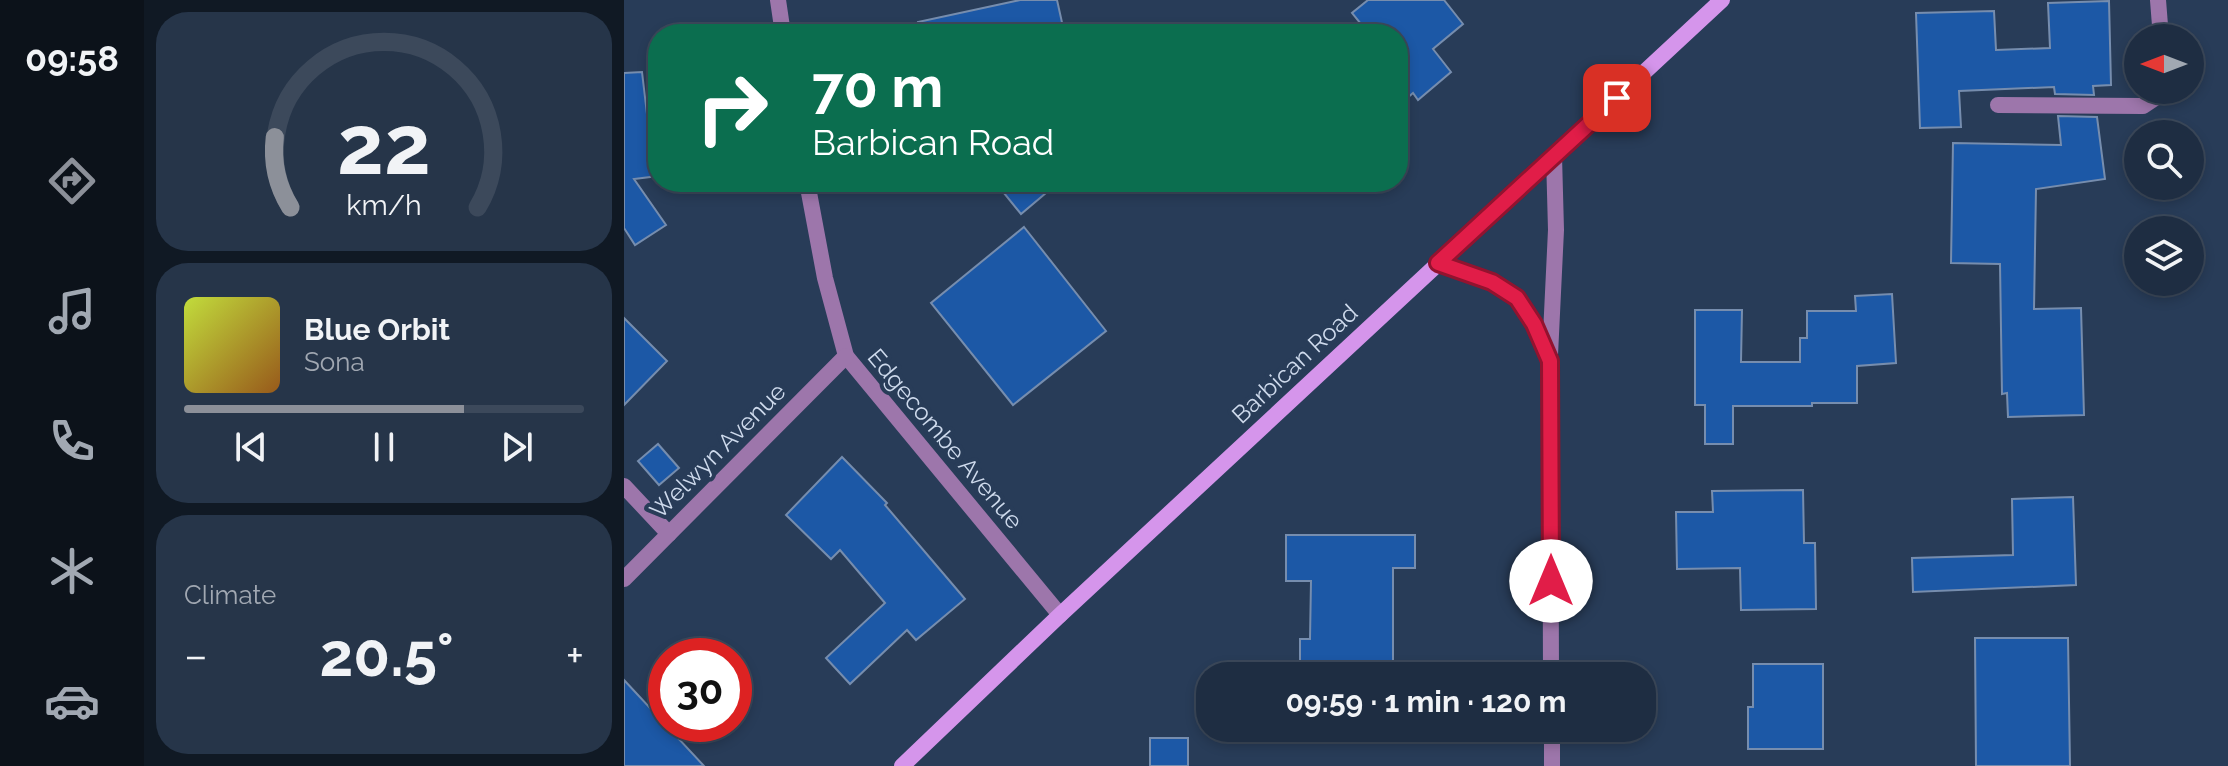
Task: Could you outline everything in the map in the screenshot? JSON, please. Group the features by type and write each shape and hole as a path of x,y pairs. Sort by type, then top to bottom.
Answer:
{"main road":[{"name":"Barbican Road","path":"902,766 1060,615 1722,0"}],"street":[{"path":"778,0 782,24"},
{"path":"2158,0 2160,24"},
{"path":"1998,105 2146,104"},
{"path":"1551,662 1550,361 1556,230 1554,156"},
{"name":"Edgecombe Avenue","path":"809,192 825,278 846,356 1060,615"},
{"path":"1438,263 1492,282 1517,298 1534,324 1550,361"},
{"name":"Welwyn Avenue","path":"624,579 846,356"},
{"path":"624,486 669,534"},
{"path":"1552,742 1552,766"}],"building":[{"path":"1020,0 1057,0 1062,24 918,24"},
{"path":"1368,0 1444,0 1463,24 1433,49 1451,72 1418,100 1413,93 1408,97 1408,24 1361,24 1352,13"},
{"path":"2109,1 2111,85 2093,86 2094,95 2055,94 2054,87 1959,91 1961,127 1920,128 1916,13 1994,11 1996,50 2050,48 2048,3"},
{"path":"642,72 648,123 648,177 634,179 666,225 635,245 624,228 624,73"},
{"path":"2058,116 2097,117 2105,179 2036,189 2034,309 2081,308 2084,415 2008,417 2007,393 2002,394 2000,264 1951,263 1953,143 2061,145"},
{"path":"1003,192 1047,192 1021,214"},
{"path":"1024,227 1106,331 1013,405 931,303"},
{"path":"1892,294 1896,363 1857,366 1857,403 1733,406 1733,444 1705,444 1705,405 1695,405 1695,310 1742,310 1741,362 1800,362 1800,338 1807,338 1807,311 1856,311 1855,296"},
{"path":"624,318 667,361 624,405"},
{"path":"658,444 679,468 659,485 638,461"},
{"path":"842,457 887,503 885,505 965,599 916,640 907,630 850,684 826,658 885,603 840,550 831,559 786,515"},
{"path":"1803,490 1804,543 1815,543 1816,609 1741,610 1740,568 1677,569 1676,512 1713,512 1712,491"},
{"path":"2073,497 2076,585 1913,592 1912,558 2013,555 2012,499"},
{"path":"1286,535 1415,535 1415,568 1393,568 1393,662 1300,662 1300,639 1310,639 1311,581 1286,581"},
{"path":"1975,638 2068,638 2070,766 1976,766"},
{"path":"1753,664 1823,664 1823,749 1748,749 1748,707 1753,707"},
{"path":"624,680 648,706 648,742 682,742 704,766 624,766"},
{"path":"1150,738 1188,738 1188,766 1150,766"}],"route":[{"path":"1551,581 1550,361 1534,324 1517,298 1492,282 1438,263 1617,98"}]}
